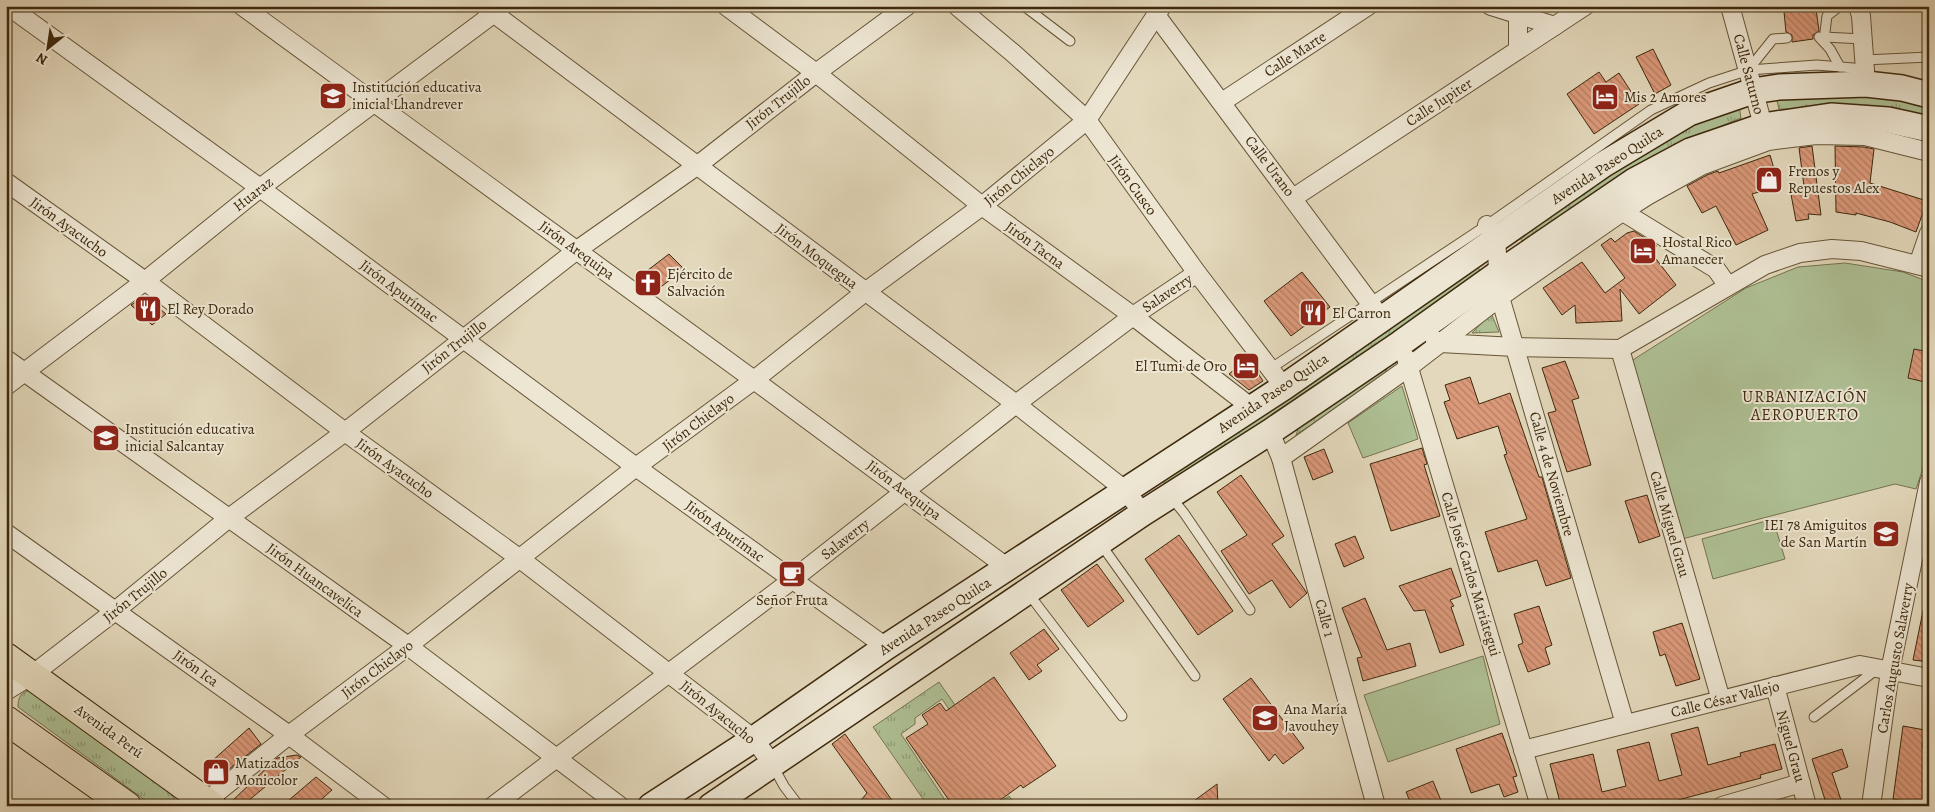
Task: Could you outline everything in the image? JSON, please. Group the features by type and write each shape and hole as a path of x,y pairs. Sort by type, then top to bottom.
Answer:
{"main road":[{"name":"Avenida Paseo Quilca","path":"650,806 754,739 886,647 1252,408 1277,378 1492,232 1689,113 1751,80 1778,87 1865,71 1902,88 1929,95"},
{"name":"Avenida Paseo Quilca","path":"711,806 736,794 773,766 1143,513 1420,338 1500,285 1614,207 1634,181 1690,151 1765,134 1831,116 1888,120 1929,129"},
{"name":"Avenida Perú","path":"6,657 206,804"},
{"path":"6,720 127,806"}],"street":[{"name":"Jirón Apurímac","path":"8,6 260,188 636,467 886,647"},
{"name":"Jirón Arequipa","path":"242,6 906,491 1008,568"},
{"name":"Jirón Tacna","path":"726,6 816,72 982,206 1133,316 1252,408"},
{"name":"Jirón Trujillo","path":"6,692 32,675 115,611 229,518 345,432 577,250 698,165 816,72 907,6"},
{"name":"Jirón Cusco","path":"957,6 1013,53 1087,120 1197,273 1277,378"},
{"name":"Calle Marte","path":"1222,102 1368,6"},
{"path":"1491,6 1556,26"},
{"name":"Calle Jupiter","path":"1293,198 1585,6"},
{"name":"Calle Saturno","path":"1730,6 1765,134"},
{"path":"1858,6 1865,71"},
{"name":"Huaraz","path":"6,386 145,281 260,188 375,102 494,9"},
{"name":"Jirón Moquegua","path":"494,9 865,292 1016,404 1125,490 1143,513"},
{"name":"Jirón Chiclayo","path":"206,804 289,735 408,646 636,467 754,380 865,292 982,206 1087,120 1159,10"},
{"name":"Calle Urano","path":"1159,10 1222,102 1376,311"},
{"path":"1518,14 1518,50"},
{"name":"Avenida Paseo Quilca","path":"1765,134 1865,136 1929,152"},
{"name":"Jirón Ayacucho","path":"6,182 145,281 345,432 519,558 754,739 773,766"},
{"path":"1614,207 1716,269 1728,286"},
{"name":"Calle 4 de Noviembre","path":"1492,232 1500,285 1515,347 1625,724"},
{"path":"1420,338 1515,347 1620,348 1765,265 1800,253 1832,249 1861,251 1923,266 1929,233"},
{"name":"Salaverry","path":"493,806 792,580 1016,404 1133,316 1197,273"},
{"name":"Avenida Paseo Quilca","path":"1281,458 1409,367 1420,338"},
{"name":"Calle José Carlos Mariátegui","path":"1420,338 1409,367 1540,806"},
{"name":"Calle Miguel Grau","path":"1620,348 1721,700"},
{"name":"Jirón Huancavelica","path":"6,359 408,646 620,806"},
{"name":"Calle 1","path":"1270,432 1281,458 1376,806"},
{"name":"Carlos Augusto Salaverry","path":"1871,806 1882,669 1929,482"},
{"name":"Jirón Ica","path":"6,533 289,735 383,806"},
{"name":"Calle César Vallejo","path":"1523,750 1860,666 1929,678"},
{"name":"Niguel Grau","path":"1775,686 1808,806"},
{"path":"1722,806 1801,783"}],"lane":[{"path":"1024,6 1070,41"},
{"path":"1840,6 1827,16 1822,38 1840,67"},
{"path":"1751,80 1772,39 1787,38"},
{"path":"1822,38 1862,39"},
{"path":"1751,80 1817,65 1865,71 1929,57"},
{"path":"1171,496 1250,610"},
{"path":"1100,543 1195,676"},
{"path":"1028,592 1122,716"},
{"path":"1814,717 1872,673 1882,669"},
{"path":"773,766 784,786 799,806"}],"green space":[{"path":"1888,96 1929,102 1929,117 1903,111 1779,109 1776,97"},
{"path":"1739,105 1741,118 1704,133 1613,185 1525,246 1518,234 1682,125"},
{"path":"1845,263 1903,272 1929,282 1929,450 1916,489 1895,484 1682,539 1628,363 1746,288 1798,267"},
{"path":"1475,264 1483,274 1168,488 1160,477"},
{"path":"1491,313 1499,332 1472,333"},
{"path":"1380,363 1387,368 1384,376 1296,435 1302,418"},
{"path":"1402,386 1418,439 1363,458 1348,423"},
{"path":"1773,519 1785,559 1713,579 1702,539"},
{"path":"1483,656 1500,724 1388,762 1364,695"},
{"path":"939,682 1001,771 995,775 942,699 915,718 915,724 901,734 949,806 928,806 873,727"},
{"path":"31,690 172,795 176,806 153,806 18,707 21,696"},
{"path":"1009,796 1016,806 994,806"}],"building":[{"path":"1816,9 1819,31 1813,35 1813,39 1792,42 1792,35 1786,32 1784,12"},
{"path":"1653,49 1671,85 1655,94 1636,57"},
{"path":"1599,72 1606,82 1619,73 1639,104 1594,134 1567,94"},
{"path":"1812,146 1821,215 1808,214 1809,219 1796,221 1790,189 1804,186 1799,148"},
{"path":"1835,146 1874,149 1870,183 1927,201 1916,232 1890,222 1856,213 1856,215 1836,212"},
{"path":"1770,155 1779,186 1752,194 1768,230 1736,245 1716,206 1702,213 1687,186 1707,175 1718,171 1719,173"},
{"path":"1634,231 1657,246 1650,251 1676,285 1639,314 1620,289 1622,321 1576,323 1575,305 1562,315 1543,288 1582,262 1605,293 1625,278 1601,245 1611,238 1615,242 1627,233"},
{"path":"669,254 684,269 653,293 635,280"},
{"path":"1302,272 1330,307 1291,336 1264,301"},
{"name":"El Rey Dorado","path":"139,300 149,300 166,314 152,325 131,305"},
{"path":"1914,349 1929,352 1929,383 1908,378"},
{"name":"El Tumi de Oro","path":"1248,358 1263,381 1249,390 1229,374"},
{"path":"1565,361 1579,398 1572,400 1591,465 1567,472 1548,413 1556,411 1542,368"},
{"path":"1470,377 1479,404 1510,393 1539,477 1542,477 1571,578 1546,586 1537,560 1498,572 1485,532 1527,519 1504,455 1507,454 1498,426 1457,439 1444,402 1450,400 1445,385"},
{"path":"1422,448 1427,464 1424,465 1440,516 1391,531 1370,464"},
{"path":"1324,449 1333,472 1313,480 1304,457"},
{"path":"1241,475 1284,536 1272,544 1307,593 1290,608 1272,580 1249,594 1221,551 1247,535 1217,492"},
{"path":"1647,495 1660,536 1639,543 1625,501"},
{"path":"1179,535 1233,611 1198,635 1145,559"},
{"path":"1355,536 1364,558 1344,567 1335,544"},
{"path":"1097,564 1124,601 1088,627 1061,590"},
{"path":"1451,568 1461,596 1450,600 1454,606 1451,607 1464,645 1440,653 1425,610 1414,611 1399,586"},
{"path":"1365,598 1387,650 1410,643 1416,666 1363,681 1357,658 1362,657 1342,608"},
{"path":"1539,606 1552,645 1545,648 1550,664 1528,672 1518,645 1523,643 1514,614"},
{"path":"1924,606 1929,607 1929,662 1913,660"},
{"path":"1682,623 1700,679 1676,686 1665,654 1660,656 1653,632"},
{"path":"1044,629 1059,649 1037,665 1042,671 1029,680 1010,653"},
{"path":"994,677 1056,766 1023,788 1021,785 992,806 953,806 906,738 928,724 922,715 940,703 946,711"},
{"path":"1251,678 1304,748 1283,764 1275,754 1269,761 1223,699"},
{"path":"1903,726 1925,730 1922,748 1926,749 1923,769 1928,769 1923,804 1893,799"},
{"path":"1698,727 1708,765 1741,756 1740,753 1775,744 1782,769 1760,775 1761,778 1678,800 1679,803 1667,806 1561,806 1550,764 1593,754 1602,792 1626,786 1617,750 1649,742 1659,781 1682,775 1671,734"},
{"path":"249,728 261,744 219,777 215,778 203,769"},
{"path":"1502,733 1517,776 1513,777 1518,792 1504,797 1499,784 1471,793 1456,749"},
{"path":"845,734 896,806 856,806 867,793 832,744"},
{"path":"1842,749 1848,767 1832,773 1842,803 1827,806 1812,759"},
{"path":"297,755 301,757 242,806 228,805 277,758"},
{"path":"316,777 332,790 314,806 282,806"},
{"path":"1433,781 1442,803 1434,806 1412,806 1406,792"},
{"path":"1217,784 1218,806 1187,806"}],"place":[{"name":"Institución educativa inicial Lhandrever","path":"333,96"},
{"name":"Mis 2 Amores","path":"1605,97"},
{"name":"Frenos y Repuestos Alex","path":"1769,180"},
{"name":"Hostal Rico Amanecer","path":"1643,251"},
{"name":"Ejército de Salvación","path":"648,283"},
{"name":"El Rey Dorado","path":"148,309"},
{"name":"El Carron","path":"1313,313"},
{"name":"El Tumi de Oro","path":"1246,366"},
{"name":"Institución educativa inicial Salcantay","path":"106,438"},
{"name":"IEI 78 Amiguitos de San Martín","path":"1886,534"},
{"name":"Señor Fruta","path":"792,574"},
{"name":"Ana María Javouhey","path":"1265,718"},
{"name":"Matizados Monicolor","path":"216,772"}],"district":[{"name":"URBANIZACIÓN AEROPUERTO","path":"1805,406"}]}
